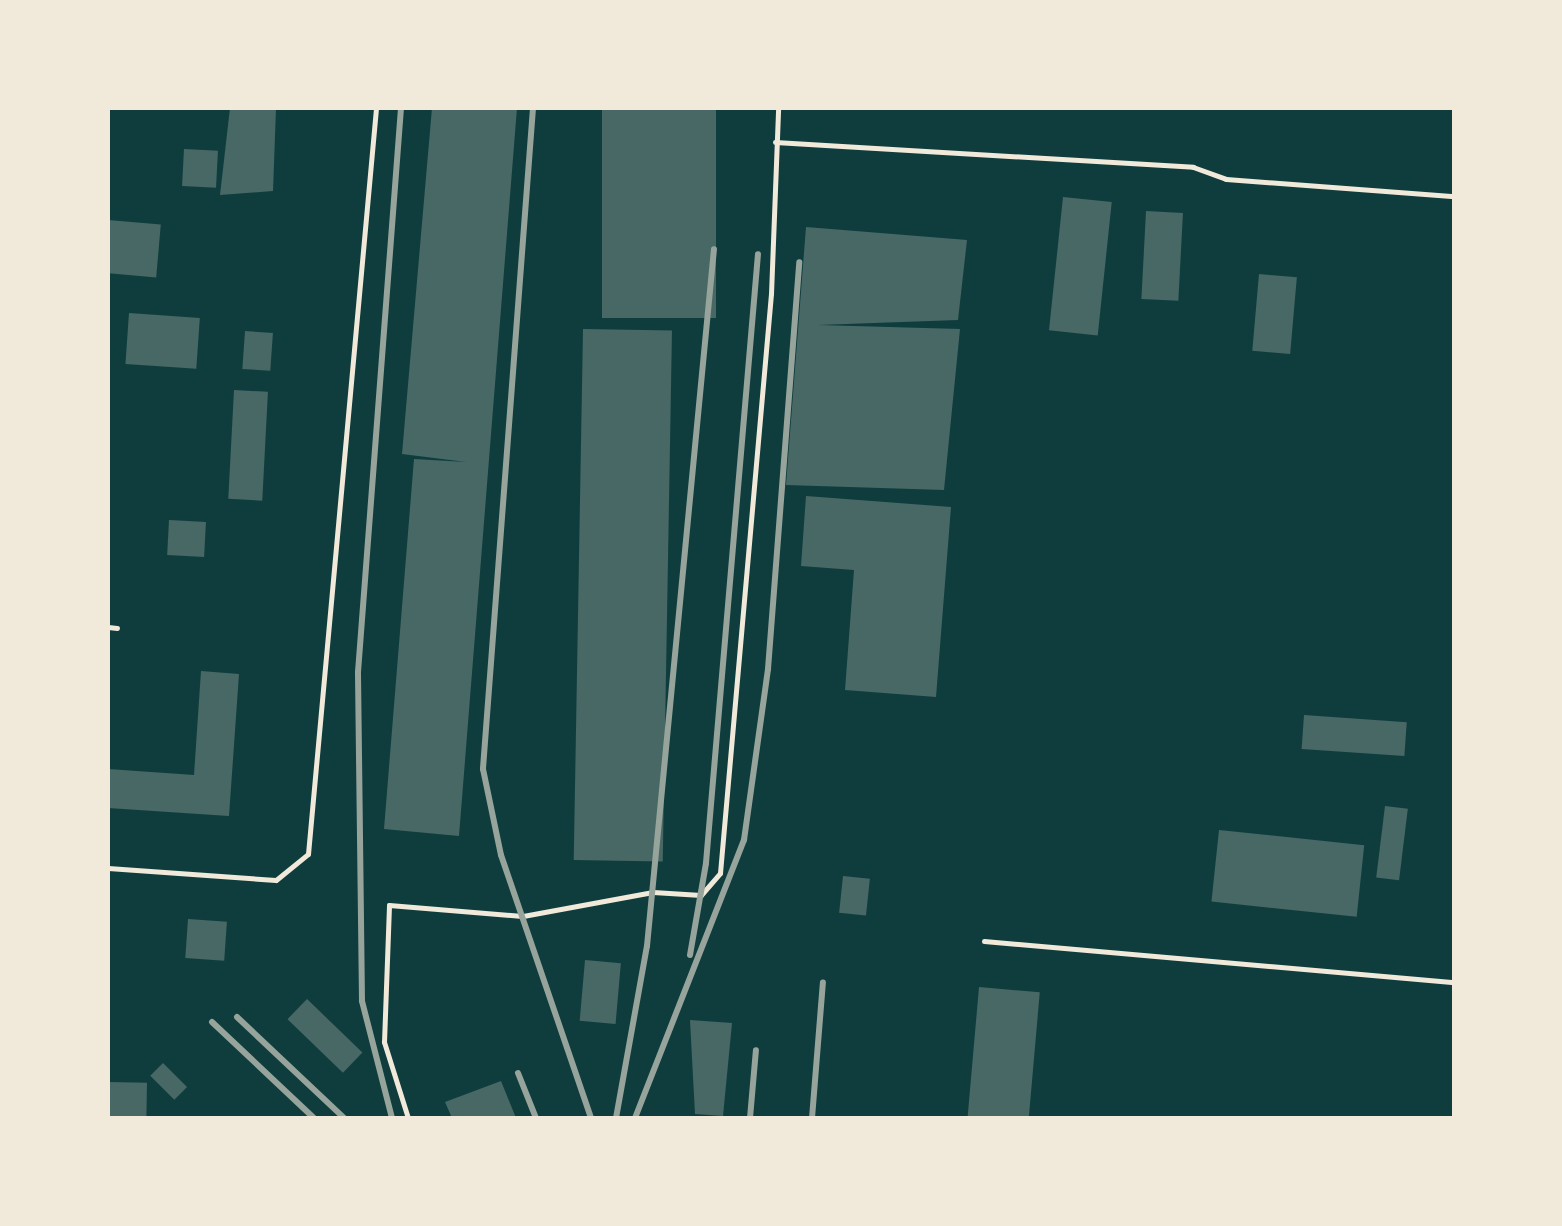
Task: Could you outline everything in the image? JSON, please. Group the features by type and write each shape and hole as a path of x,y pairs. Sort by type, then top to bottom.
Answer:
{"lane":[{"path":"108,868 276,880 308,854 376,108"},
{"path":"408,1118 384,1042 390,905 523,916 653,892 701,895 720,873 771,294 778,108"},
{"path":"775,142 1193,167 1226,179 1454,196"},
{"path":"108,627 117,628"},
{"path":"984,941 1454,982"}],"building":[{"path":"230,108 276,108 273,191 220,195"},
{"path":"432,108 517,108 459,836 384,829 414,459 466,462 402,454"},
{"path":"602,108 716,108 716,318 602,318"},
{"path":"184,149 218,151 216,188 182,186"},
{"path":"1063,197 1112,202 1098,335 1049,330"},
{"path":"1146,211 1183,213 1178,301 1141,299"},
{"path":"108,220 161,225 156,277 108,273"},
{"path":"806,227 967,240 958,320 818,325 960,329 944,490 786,485"},
{"path":"1259,274 1297,277 1290,354 1252,351"},
{"path":"129,313 200,318 196,369 125,364"},
{"path":"583,329 672,331 663,861 574,860"},
{"path":"245,331 273,333 270,371 242,369"},
{"path":"234,390 268,392 262,501 228,499"},
{"path":"806,496 951,507 936,697 845,690 854,570 801,566"},
{"path":"169,520 206,522 204,557 167,555"},
{"path":"201,671 239,674 229,816 108,808 108,769 194,775"},
{"path":"1304,715 1407,722 1404,756 1302,749"},
{"path":"1385,806 1408,809 1399,880 1376,877"},
{"path":"1219,830 1364,845 1357,917 1211,902"},
{"path":"843,876 870,879 866,916 839,913"},
{"path":"188,919 227,922 224,961 185,958"},
{"path":"585,960 621,963 616,1024 580,1021"},
{"path":"979,987 1040,992 1029,1118 968,1118"},
{"path":"307,999 362,1052 343,1073 288,1019"},
{"path":"690,1020 732,1023 723,1116 695,1114"},
{"path":"163,1063 187,1087 174,1100 150,1076"},
{"path":"501,1081 516,1118 452,1118 445,1102"},
{"path":"108,1082 147,1083 146,1118 108,1118"}],"railway":[{"path":"392,1118 362,1001 358,672 401,108"},
{"path":"533,108 483,769 501,855 591,1118"},
{"path":"616,1118 647,946 714,249"},
{"path":"690,955 706,863 758,254"},
{"path":"635,1118 744,840 768,669 799,262"},
{"path":"812,1118 823,982"},
{"path":"237,1017 344,1118"},
{"path":"212,1022 314,1118"},
{"path":"750,1118 756,1050"},
{"path":"518,1073 536,1118"}]}
